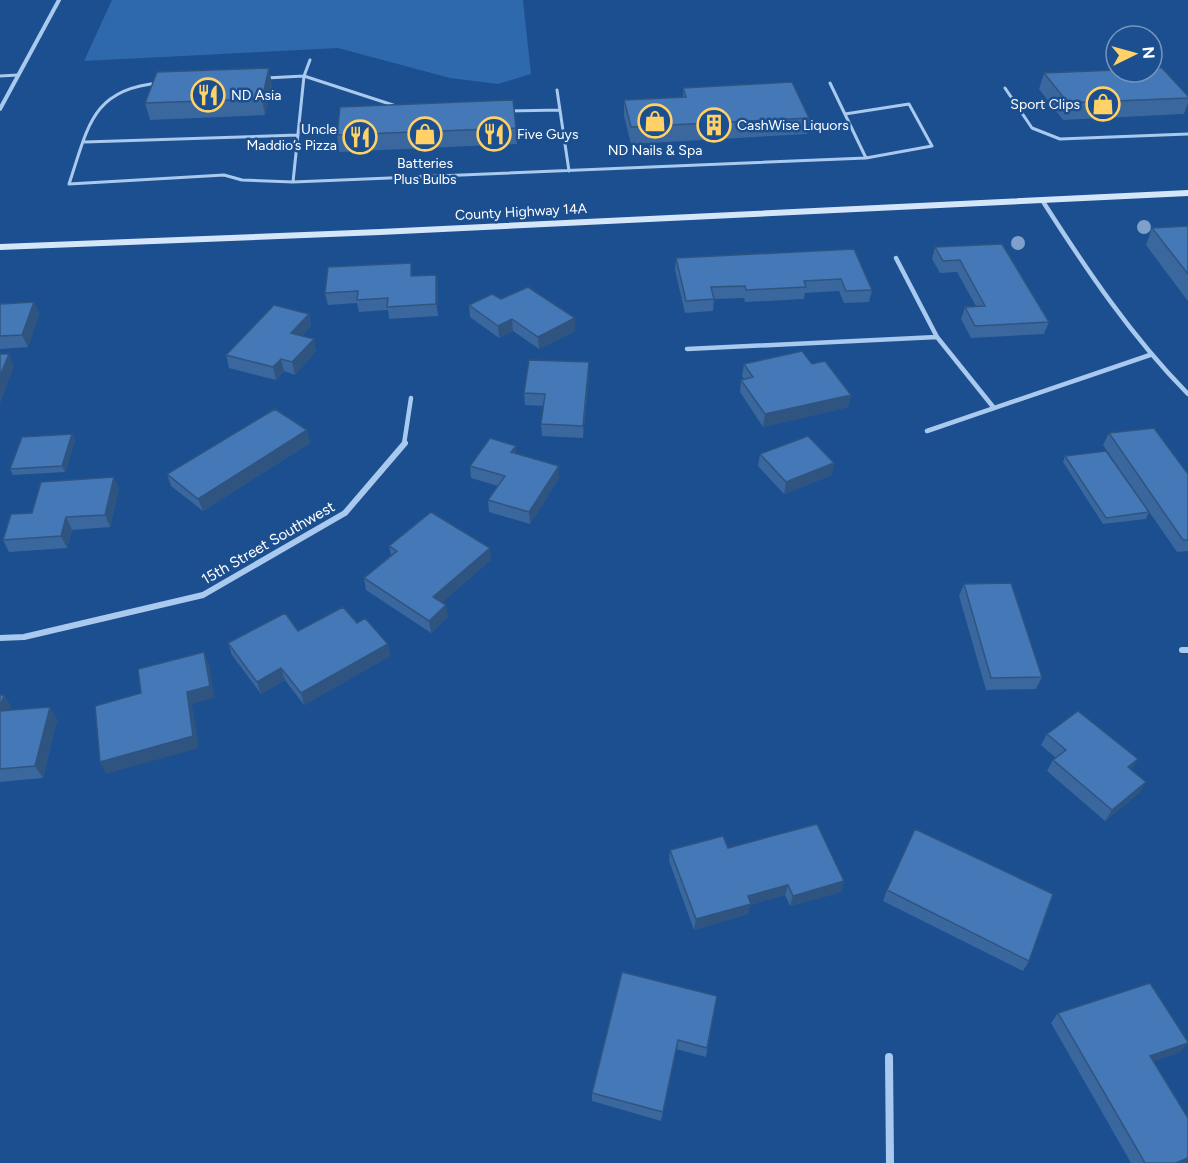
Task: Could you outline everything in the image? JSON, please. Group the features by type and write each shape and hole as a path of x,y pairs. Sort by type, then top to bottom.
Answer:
{"main road":[{"name":"County Highway 14A","path":"0,247 380,232 1188,193"}],"street":[{"path":"0,109 59,0"},
{"path":"1042,200 1082,263 1150,355 1188,394"},
{"path":"896,258 937,337 994,408"},
{"path":"687,349 937,337"},
{"path":"927,430 1150,355"},
{"name":"15th Street Southwest","path":"0,638 24,637 203,595 345,513 405,442 411,398"},
{"path":"889,1057 890,1163"}],"lane":[{"path":"293,182 304,76 310,60"},
{"path":"0,76 18,75"},
{"path":"259,78 304,76 399,107"},
{"path":"160,83 133,87 111,97 99,107 69,184 224,175 242,180 293,182 866,158 932,146 909,104 845,114"},
{"path":"830,83 866,158"},
{"path":"1005,88 1032,128 1060,139 1188,134"},
{"path":"557,90 568,171"},
{"path":"501,111 560,110"},
{"path":"85,142 298,135"}],"shaded area":[{"path":"112,0 523,0 531,74 498,84 450,78 338,48 84,61"}],"building":[{"path":"269,68 262,99 145,103 157,72"},
{"path":"1104,70 1104,84 1164,84 1164,70 1188,98 1068,103 1044,73"},
{"path":"792,82 809,118 631,127 624,100 686,97 683,88"},
{"path":"513,100 516,128 337,135 340,107"},
{"path":"1188,226 1188,274 1152,228"},
{"path":"1002,244 1049,322 975,326 965,307 985,306 960,260 943,261 935,247"},
{"path":"854,249 872,290 846,291 841,279 804,281 806,287 746,290 745,286 711,287 714,299 686,301 676,258"},
{"path":"411,263 411,276 436,275 436,304 387,307 388,298 357,300 358,291 325,293 328,267"},
{"path":"528,287 575,318 538,337 512,319 498,326 469,305 492,294 501,299"},
{"path":"34,302 22,335 0,336 0,304"},
{"path":"274,305 309,314 291,333 314,339 292,362 281,359 273,367 226,355"},
{"path":"802,351 812,364 825,361 851,395 765,414 741,380 753,377 744,364"},
{"path":"0,354 9,354 0,376"},
{"path":"529,360 589,362 583,426 541,424 545,394 524,393"},
{"path":"275,409 307,430 198,499 167,474"},
{"path":"1154,428 1188,474 1188,540 1183,540 1109,433"},
{"path":"72,434 62,466 10,469 22,437"},
{"path":"808,436 834,463 786,482 760,454"},
{"path":"490,438 516,446 511,452 559,466 529,512 488,500 505,476 470,466"},
{"path":"1106,451 1149,512 1106,518 1065,456"},
{"path":"114,477 105,515 66,517 61,536 3,540 11,514 32,513 41,482"},
{"path":"431,512 490,548 433,597 446,605 429,621 364,578 397,551 389,546"},
{"path":"1011,583 1042,677 991,678 964,584"},
{"path":"343,607 357,623 365,618 388,644 301,693 281,668 257,682 228,643 285,613 298,631"},
{"path":"204,652 210,686 187,692 193,736 100,762 95,706 141,693 138,669"},
{"path":"0,695 4,695 0,707"},
{"path":"50,707 35,766 0,769 0,711"},
{"path":"1078,711 1138,759 1128,767 1146,782 1112,810 1053,760 1066,750 1047,734"},
{"path":"817,824 844,881 793,896 788,885 748,896 751,904 696,919 670,850 723,836 728,848"},
{"path":"915,829 1053,894 1029,961 887,890"},
{"path":"622,972 717,996 707,1048 678,1040 663,1112 592,1093"},
{"path":"1150,983 1188,1042 1150,1056 1188,1118 1188,1158 1176,1163 1145,1163 1058,1013"}],"place":[{"name":"ND Asia","path":"208,95"},
{"name":"Sport Clips","path":"1103,104"},
{"name":"ND Nails & Spa","path":"655,121"},
{"name":"CashWise Liquors","path":"714,125"},
{"name":"Batteries Plus Bulbs","path":"425,134"},
{"name":"Five Guys","path":"494,134"},
{"name":"Uncle Maddio’s Pizza","path":"360,137"}]}
